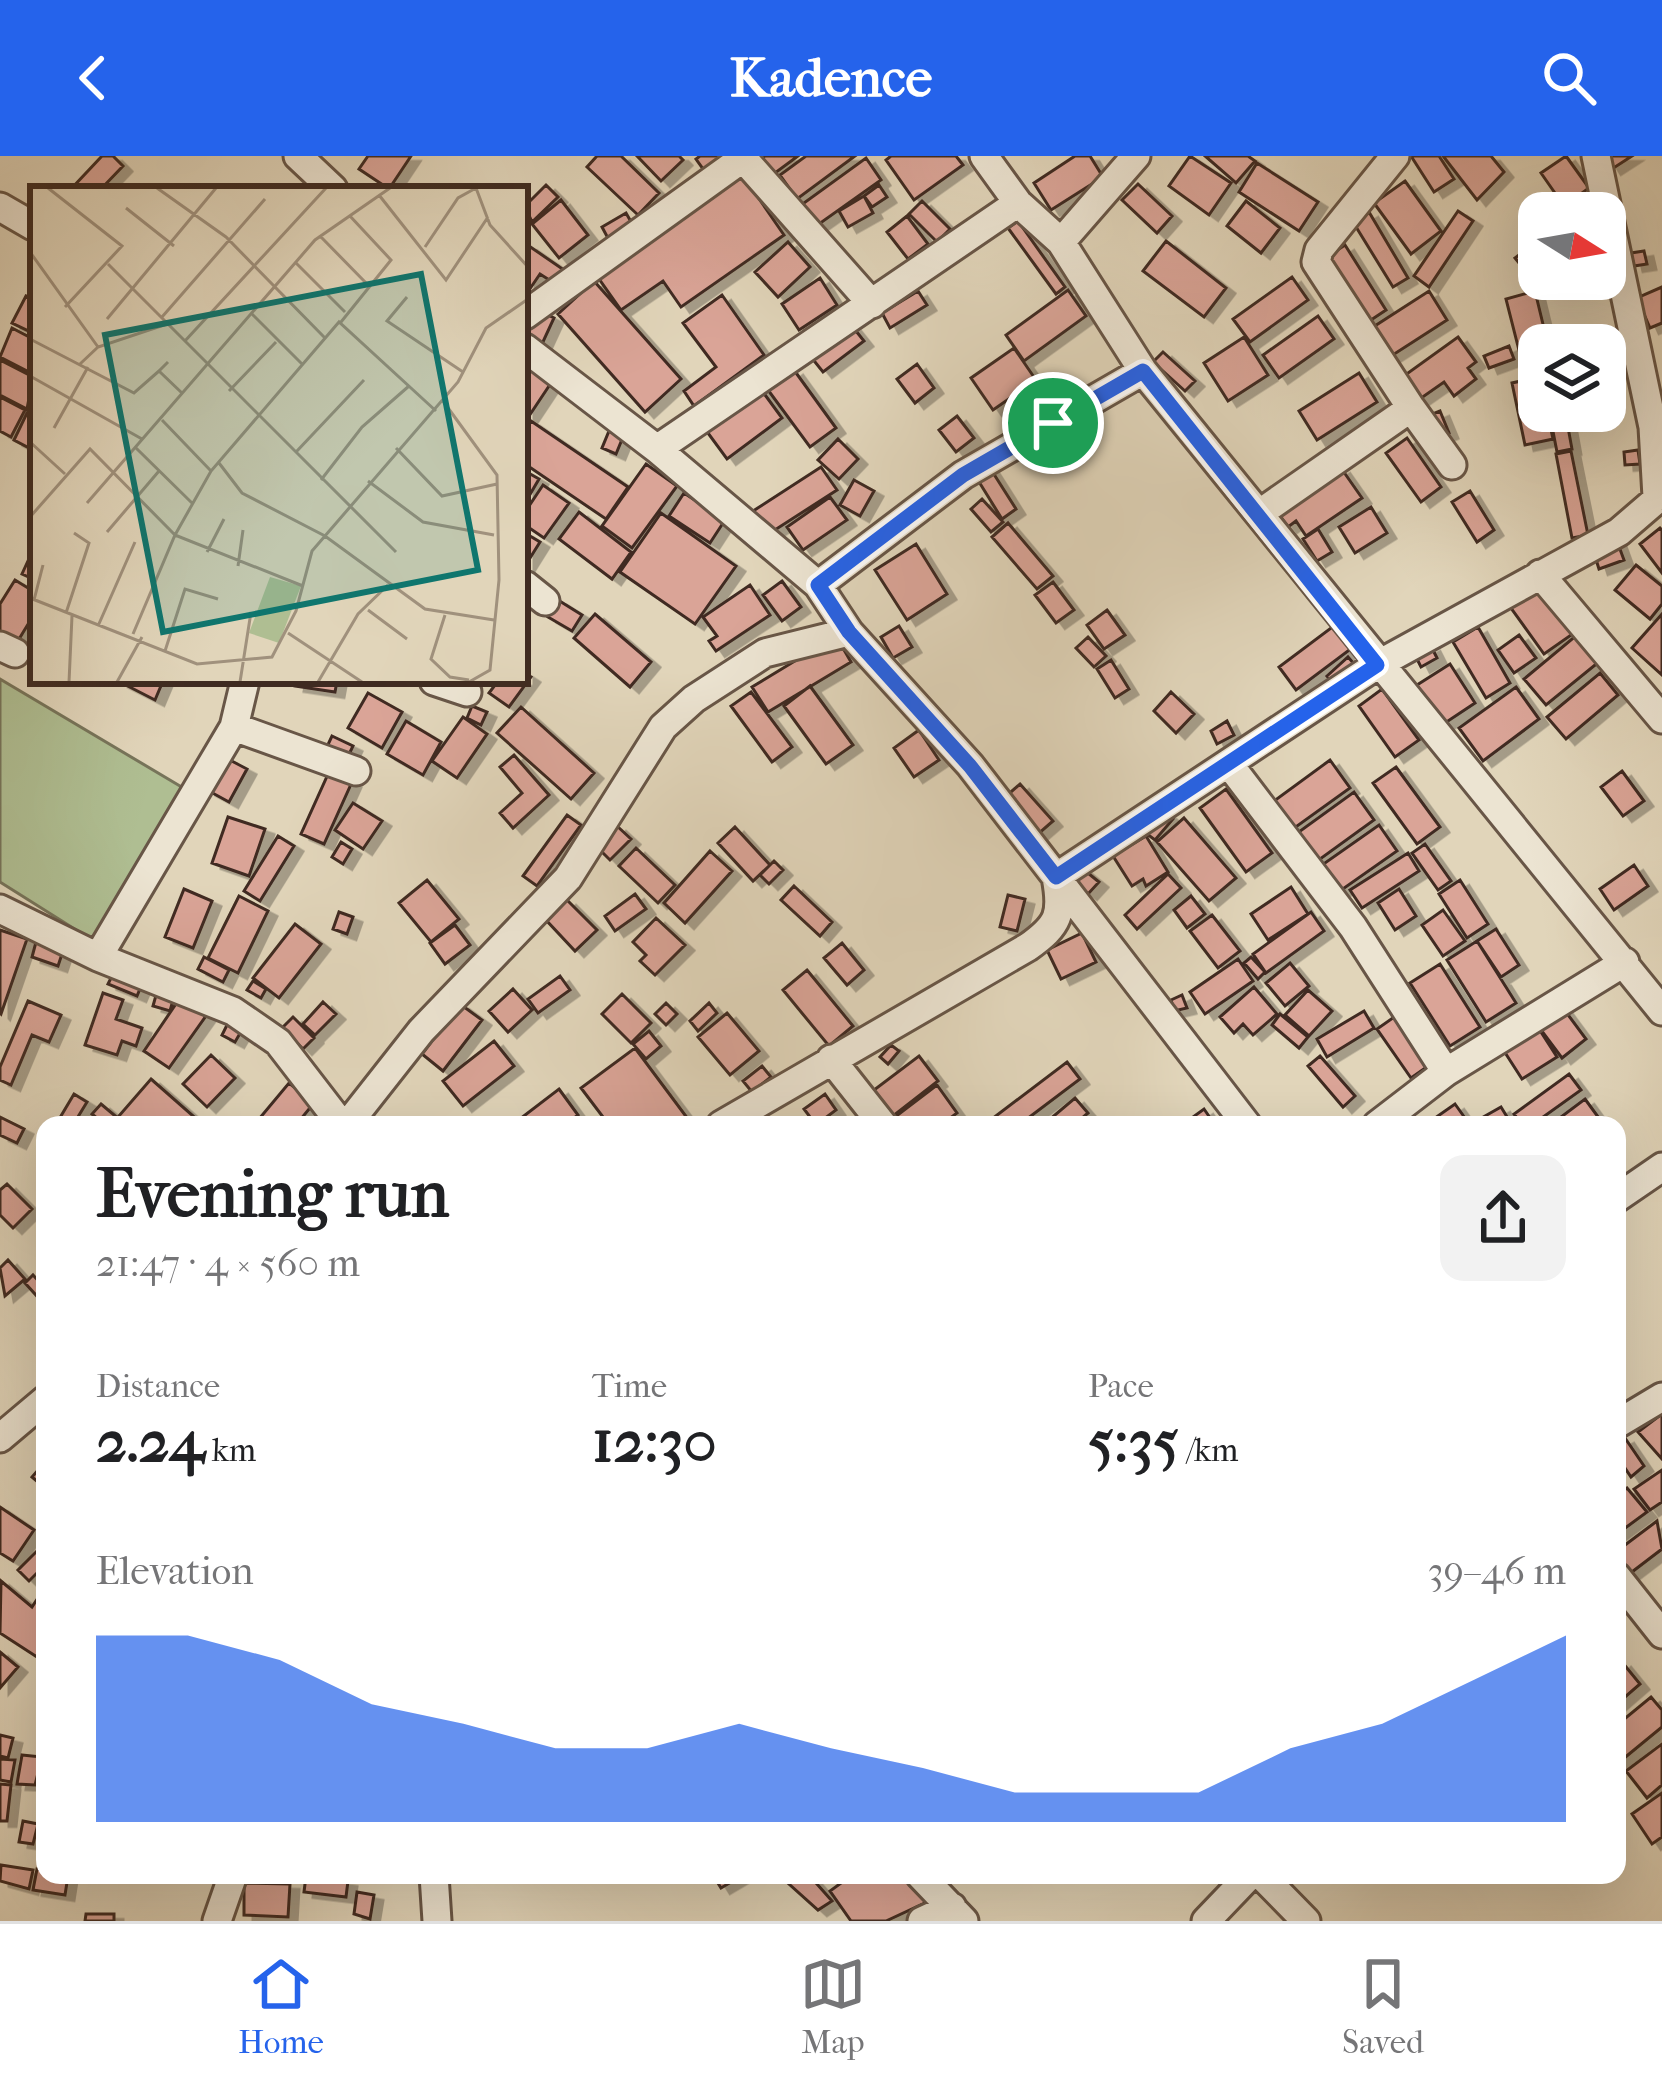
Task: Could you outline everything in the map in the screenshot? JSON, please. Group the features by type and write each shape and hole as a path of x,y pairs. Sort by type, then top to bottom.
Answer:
{"street":[{"path":"298,156 330,186"},
{"path":"984,156 1018,203 1061,242 1143,371 1662,1011"},
{"path":"1061,242 1136,156"},
{"path":"1395,156 1319,250 1316,262 1452,465"},
{"path":"1056,877 1377,665 1618,532 1659,496 1650,408 1596,156"},
{"path":"528,313 743,157 872,304"},
{"path":"657,448 1018,203"},
{"path":"0,207 30,224"},
{"path":"528,350 657,448 818,585 849,632 970,766 1240,1116"},
{"path":"818,585 963,475 1143,371"},
{"path":"1260,513 1412,408"},
{"path":"1540,574 1662,719"},
{"path":"351,1116 421,1031 568,878 663,728 694,699 766,653 849,632"},
{"path":"98,957 233,727 244,684"},
{"path":"443,684 467,692"},
{"path":"233,727 356,771"},
{"path":"1229,764 1353,927 1445,1072"},
{"path":"736,1116 1053,930 1062,911 1056,877"},
{"path":"0,909 98,957 233,1011 278,1042 337,1116"},
{"path":"1389,1116 1445,1072 1625,962"},
{"path":"831,1059 877,1116"},
{"path":"1626,1192 1662,1167"},
{"path":"1626,1419 1662,1397"},
{"path":"6,1421 36,1405"},
{"path":"1626,1587 1660,1626"},
{"path":"217,1921 230,1884"},
{"path":"434,1884 436,1921"},
{"path":"929,1884 958,1914"},
{"path":"1206,1921 1241,1884"},
{"path":"1271,1884 1306,1921"},
{"path":"922,1921 958,1914"}],"green space":[{"path":"0,679 185,789 100,945 0,882"}],"building":[{"path":"102,156 113,156 123,166 104,186 74,186"},
{"path":"368,156 411,156 391,186 359,169"},
{"path":"597,156 621,156 659,193 638,215 587,167"},
{"path":"637,156 679,156 683,160 661,181"},
{"path":"728,156 706,173 696,159"},
{"path":"798,156 771,176 759,160"},
{"path":"806,156 855,156 797,199 780,175"},
{"path":"891,156 956,156 963,165 914,200 886,160"},
{"path":"1075,156 1090,156 1103,177 1051,210 1034,183"},
{"path":"1190,156 1231,183 1209,215 1169,186"},
{"path":"1205,156 1248,156 1255,161 1236,183"},
{"path":"1411,156 1439,156 1454,179 1434,192"},
{"path":"1443,156 1491,156 1504,172 1477,200"},
{"path":"1566,156 1589,188 1554,192 1541,173"},
{"path":"1604,156 1632,156 1612,169"},
{"path":"866,158 881,180 812,229 797,208"},
{"path":"1257,163 1318,202 1299,231 1239,192"},
{"path":"742,174 784,235 681,307 663,281 621,310 597,276"},
{"path":"1405,181 1441,231 1411,254 1374,203"},
{"path":"1138,184 1172,216 1157,233 1122,200"},
{"path":"546,185 558,197 532,222 528,203"},
{"path":"879,185 887,197 872,207 864,196"},
{"path":"864,196 873,213 848,227 839,211"},
{"path":"561,200 588,235 559,258 532,224"},
{"path":"922,201 950,229 937,242 909,214"},
{"path":"1246,201 1280,228 1261,253 1227,226"},
{"path":"1458,211 1473,221 1429,287 1414,276"},
{"path":"1369,212 1408,278 1393,287 1353,222"},
{"path":"626,213 634,227 610,242 602,227"},
{"path":"907,216 928,244 908,259 887,232"},
{"path":"1018,221 1065,287 1056,294 1008,228"},
{"path":"1166,241 1226,288 1204,317 1143,271"},
{"path":"788,242 810,267 778,297 755,272"},
{"path":"1345,245 1386,310 1365,324 1324,259"},
{"path":"529,246 564,270 554,283 540,274 528,292"},
{"path":"1644,251 1647,264 1634,266 1631,253"},
{"path":"1292,277 1308,300 1250,342 1233,319"},
{"path":"820,278 837,305 799,330 782,304"},
{"path":"594,281 681,379 645,412 558,314"},
{"path":"1662,287 1662,323 1650,328 1637,298"},
{"path":"1068,290 1086,316 1024,361 1006,335"},
{"path":"918,291 927,305 890,328 882,313"},
{"path":"1429,291 1447,320 1385,360 1367,331"},
{"path":"722,295 764,355 694,406 684,391 716,367 683,323"},
{"path":"26,296 30,298 30,332 12,323"},
{"path":"1518,296 1518,300 1537,300 1543,324 1518,324 1518,346 1506,299"},
{"path":"538,310 554,318 542,344 528,338"},
{"path":"1318,316 1334,339 1279,378 1263,355"},
{"path":"852,326 864,341 823,372 811,357"},
{"path":"12,328 30,337 30,372 0,357"},
{"path":"1244,337 1268,375 1228,401 1204,363"},
{"path":"1458,337 1476,362 1468,368 1476,379 1454,396 1444,382 1417,401 1401,378"},
{"path":"1509,346 1514,359 1489,368 1484,356"},
{"path":"1014,348 1036,380 993,410 971,378"},
{"path":"1163,352 1195,381 1185,391 1153,362"},
{"path":"0,360 30,375 27,409 0,395"},
{"path":"528,364 553,380 528,418"},
{"path":"917,364 934,388 915,403 897,379"},
{"path":"794,370 836,428 810,447 768,390"},
{"path":"1359,373 1377,402 1317,440 1299,411"},
{"path":"760,388 782,418 727,459 705,429"},
{"path":"0,397 25,410 11,437 0,431"},
{"path":"1440,411 1449,433 1434,439 1425,417"},
{"path":"27,413 30,414 30,448 14,440"},
{"path":"957,416 974,438 956,452 939,430"},
{"path":"531,421 628,487 606,519 528,466"},
{"path":"609,431 623,437 616,454 602,448"},
{"path":"1522,432 1552,432 1553,439 1525,445"},
{"path":"1553,432 1569,432 1572,449 1557,452"},
{"path":"1407,438 1441,487 1421,502 1386,453"},
{"path":"838,439 858,459 839,479 818,460"},
{"path":"1638,450 1640,464 1625,465 1624,452"},
{"path":"1571,451 1588,535 1572,538 1556,454"},
{"path":"646,464 677,486 632,548 602,526"},
{"path":"821,467 837,490 764,537 750,513"},
{"path":"990,468 1016,509 1002,519 976,477"},
{"path":"1341,468 1362,498 1306,536 1296,521 1288,527 1277,512"},
{"path":"528,473 539,479 528,498"},
{"path":"854,480 874,491 860,516 840,505"},
{"path":"543,485 569,503 544,538 528,527 528,508"},
{"path":"1470,491 1494,530 1477,542 1452,502"},
{"path":"684,493 725,520 710,543 669,516"},
{"path":"830,497 847,520 803,550 787,527"},
{"path":"982,499 1003,522 991,532 971,509"},
{"path":"1371,507 1387,533 1355,553 1339,527"},
{"path":"579,512 631,552 612,579 559,539"},
{"path":"661,513 736,566 695,624 620,572"},
{"path":"1008,523 1053,576 1037,589 992,537"},
{"path":"1318,529 1332,552 1317,561 1303,539"},
{"path":"1662,530 1662,573 1640,544"},
{"path":"528,535 540,542 528,561"},
{"path":"1617,541 1624,560 1599,569 1593,550"},
{"path":"916,544 947,594 907,620 875,570"},
{"path":"1636,565 1662,586 1662,604 1650,619 1615,590"},
{"path":"15,580 30,589 30,621 13,649 0,641 0,604"},
{"path":"782,581 801,607 782,621 763,595"},
{"path":"1053,582 1074,610 1056,623 1035,595"},
{"path":"750,585 770,615 716,651 709,641 717,636 703,617"},
{"path":"1541,586 1574,633 1544,654 1511,608"},
{"path":"558,600 582,615 572,631 548,617"},
{"path":"1107,610 1125,635 1104,649 1087,625"},
{"path":"595,614 651,662 630,687 574,638"},
{"path":"1662,614 1662,675 1632,648"},
{"path":"1335,625 1352,648 1296,690 1279,667"},
{"path":"899,626 912,647 893,658 881,637"},
{"path":"1478,627 1510,683 1486,698 1453,642"},
{"path":"1578,634 1600,661 1546,705 1524,679"},
{"path":"1519,635 1536,658 1514,673 1498,650"},
{"path":"836,636 851,662 768,712 752,687"},
{"path":"1088,637 1106,656 1094,667 1076,648"},
{"path":"1431,646 1437,658 1421,667 1415,655"},
{"path":"1348,657 1356,666 1334,684 1327,676"},
{"path":"1111,660 1129,689 1115,698 1097,669"},
{"path":"1450,664 1475,703 1442,725 1417,685"},
{"path":"1600,673 1618,695 1566,739 1547,717"},
{"path":"124,684 162,684 155,700"},
{"path":"295,684 336,684 335,692"},
{"path":"496,684 526,684 509,707 489,693"},
{"path":"810,686 853,745 826,764 784,706"},
{"path":"1516,687 1539,719 1483,761 1459,728"},
{"path":"1382,689 1419,740 1395,757 1359,706"},
{"path":"751,692 792,747 772,762 731,706"},
{"path":"1171,692 1194,714 1176,733 1154,711"},
{"path":"368,693 402,712 382,748 348,728"},
{"path":"472,706 487,712 481,725 467,718"},
{"path":"521,707 594,773 571,799 497,733"},
{"path":"463,717 487,734 457,778 432,761"},
{"path":"406,721 441,742 423,775 387,754"},
{"path":"1227,721 1234,735 1217,744 1211,731"},
{"path":"919,730 939,760 914,777 894,748"},
{"path":"332,736 353,746 345,763 324,753"},
{"path":"514,755 549,795 513,828 500,813 522,793 500,767"},
{"path":"224,757 247,769 229,802 207,790"},
{"path":"1330,760 1350,788 1293,829 1274,801"},
{"path":"1396,767 1440,827 1417,844 1373,783"},
{"path":"1622,771 1644,801 1623,816 1601,787"},
{"path":"329,772 352,782 324,844 301,834"},
{"path":"1020,784 1053,821 1037,835 1004,798"},
{"path":"1226,789 1272,853 1246,872 1200,808"},
{"path":"1354,792 1374,820 1316,862 1296,834"},
{"path":"353,803 382,821 363,849 335,830"},
{"path":"1161,809 1173,819 1155,840 1143,831"},
{"path":"567,815 581,825 537,886 523,876"},
{"path":"228,817 265,829 249,876 212,863"},
{"path":"1184,818 1236,878 1209,901 1157,842"},
{"path":"1379,825 1397,851 1340,891 1322,865"},
{"path":"617,826 631,839 610,860 597,847"},
{"path":"735,827 770,865 753,881 718,843"},
{"path":"278,836 294,846 260,901 244,891"},
{"path":"1146,836 1168,872 1146,886 1143,879 1132,886 1113,856"},
{"path":"341,842 352,849 343,864 332,857"},
{"path":"1425,844 1451,881 1438,890 1412,853"},
{"path":"636,848 675,885 658,903 619,866"},
{"path":"710,851 732,871 685,923 664,903"},
{"path":"1408,853 1419,871 1362,908 1350,890"},
{"path":"774,861 783,870 769,884 760,875"},
{"path":"1078,865 1099,882 1088,894 1068,877"},
{"path":"1634,865 1648,886 1614,910 1600,889"},
{"path":"1168,874 1181,888 1137,929 1125,915"},
{"path":"427,880 459,919 431,942 399,903"},
{"path":"1460,880 1488,924 1467,938 1439,894"},
{"path":"794,886 832,922 820,936 781,900"},
{"path":"1291,887 1308,914 1268,940 1251,914"},
{"path":"184,889 212,901 193,948 165,937"},
{"path":"1399,889 1416,916 1395,930 1378,903"},
{"path":"635,894 646,909 615,931 605,916"},
{"path":"1008,895 1025,899 1017,931 1000,927"},
{"path":"239,896 268,911 238,973 208,958"},
{"path":"1191,896 1205,914 1187,928 1174,910"},
{"path":"567,900 597,930 575,951 546,920"},
{"path":"1443,910 1465,941 1443,956 1422,925"},
{"path":"339,912 353,917 347,934 333,929"},
{"path":"1311,912 1324,931 1266,973 1253,954"},
{"path":"1212,915 1240,951 1218,968 1190,931"},
{"path":"656,918 685,945 655,975 640,961 646,955 633,942"},
{"path":"295,924 321,944 279,998 253,978"},
{"path":"455,925 470,945 445,964 430,943"},
{"path":"1496,929 1519,965 1501,977 1477,941"},
{"path":"0,930 27,939 1,1014 0,1013"},
{"path":"1082,933 1096,962 1061,979 1047,950"},
{"path":"1477,941 1516,1003 1486,1022 1447,960"},
{"path":"36,942 63,951 58,966 32,957"},
{"path":"842,943 864,970 847,985 824,958"},
{"path":"204,957 229,970 223,982 198,969"},
{"path":"1251,957 1265,972 1258,979 1244,963"},
{"path":"1238,959 1253,981 1205,1014 1190,992"},
{"path":"1290,963 1309,986 1285,1006 1266,983"},
{"path":"1440,964 1480,1027 1450,1046 1410,983"},
{"path":"807,970 853,1026 829,1046 783,990"},
{"path":"114,972 142,984 137,996 108,984"},
{"path":"560,976 570,990 538,1013 528,999"},
{"path":"253,981 266,989 261,998 247,990"},
{"path":"1254,987 1277,1014 1253,1035 1243,1024 1234,1033 1220,1017"},
{"path":"158,988 175,993 170,1011 153,1006"},
{"path":"513,989 532,1010 508,1032 489,1011"},
{"path":"1308,990 1332,1011 1309,1036 1285,1015"},
{"path":"103,993 123,1000 116,1019 142,1028 136,1046 122,1041 117,1055 85,1045"},
{"path":"622,994 651,1023 631,1043 602,1014"},
{"path":"182,995 208,1013 169,1068 144,1051"},
{"path":"1182,995 1187,1008 1174,1011 1171,1000"},
{"path":"28,1001 61,1015 49,1042 32,1035 11,1085 0,1080 0,1067"},
{"path":"323,1002 336,1014 315,1035 303,1024"},
{"path":"666,1003 677,1014 666,1025 655,1014"},
{"path":"709,1003 717,1013 698,1031 690,1021"},
{"path":"460,1004 482,1020 443,1071 422,1054"},
{"path":"1563,1008 1586,1039 1562,1058 1538,1026"},
{"path":"1364,1011 1374,1028 1327,1057 1317,1039"},
{"path":"727,1013 759,1051 730,1075 698,1037"},
{"path":"1280,1014 1308,1037 1299,1048 1272,1025"},
{"path":"1397,1015 1431,1064 1411,1078 1377,1029"},
{"path":"293,1017 314,1038 303,1049 282,1028"},
{"path":"228,1023 242,1030 235,1042 222,1035"},
{"path":"1539,1029 1557,1057 1522,1079 1504,1051"},
{"path":"649,1031 661,1046 646,1059 633,1044"},
{"path":"494,1041 514,1066 463,1106 443,1081"},
{"path":"891,1045 899,1051 888,1064 880,1057"},
{"path":"635,1048 686,1116 602,1116 581,1088"},
{"path":"211,1055 235,1078 207,1107 183,1084"},
{"path":"919,1056 938,1081 893,1116 874,1090"},
{"path":"1320,1056 1355,1096 1343,1107 1308,1066"},
{"path":"1067,1062 1080,1079 1031,1116 996,1116"},
{"path":"762,1066 771,1077 752,1092 743,1081"},
{"path":"1569,1074 1581,1090 1545,1116 1514,1114"},
{"path":"151,1079 193,1116 119,1116"},
{"path":"289,1083 314,1103 303,1116 262,1116"},
{"path":"937,1085 957,1113 953,1116 896,1116"},
{"path":"559,1089 578,1115 577,1116 524,1116"},
{"path":"74,1094 87,1102 78,1116 61,1116"},
{"path":"825,1094 836,1110 828,1116 809,1116 804,1109"},
{"path":"1075,1098 1088,1113 1084,1116 1054,1116"},
{"path":"1585,1099 1597,1116 1562,1116"},
{"path":"101,1104 115,1116 94,1116"},
{"path":"1455,1104 1464,1116 1438,1116"},
{"path":"1501,1107 1506,1116 1485,1116"},
{"path":"0,1117 24,1129 17,1143 0,1135"},
{"path":"7,1184 32,1209 13,1228 0,1215 0,1190"},
{"path":"8,1260 25,1279 5,1296 0,1268"},
{"path":"33,1275 36,1278 36,1295 25,1283"},
{"path":"1662,1414 1662,1459 1638,1432"},
{"path":"1626,1439 1644,1466 1631,1477 1626,1470"},
{"path":"1662,1470 1662,1502 1650,1510 1634,1489"},
{"path":"1626,1489 1647,1512 1626,1527"},
{"path":"0,1507 34,1530 13,1561 0,1553"},
{"path":"1657,1521 1662,1549 1626,1576 1626,1544"},
{"path":"36,1552 36,1574 29,1581 18,1570"},
{"path":"1,1581 32,1607 36,1601 36,1656 0,1633"},
{"path":"0,1652 18,1667 0,1688"},
{"path":"1626,1667 1640,1684 1626,1696"},
{"path":"1651,1697 1662,1710 1662,1727 1626,1757 1626,1718"},
{"path":"0,1735 13,1738 8,1758 0,1756"},
{"path":"1662,1744 1662,1785 1647,1798 1626,1771"},
{"path":"22,1755 36,1756 35,1785 17,1784"},
{"path":"0,1759 15,1760 11,1782 0,1780"},
{"path":"0,1784 11,1785 7,1821 0,1821"},
{"path":"1662,1793 1662,1837 1652,1844 1632,1814"},
{"path":"23,1821 36,1824 33,1844 19,1842"},
{"path":"1,1865 33,1870 29,1889 0,1881"},
{"path":"36,1874 36,1884 67,1884 65,1895 33,1890"},
{"path":"244,1884 290,1884 288,1917 244,1915"},
{"path":"305,1884 348,1884 346,1897 304,1892"},
{"path":"789,1884 817,1884 832,1901 818,1910"},
{"path":"840,1884 916,1884 931,1900 886,1921 851,1921 830,1891"},
{"path":"357,1892 374,1895 370,1919 354,1914"},
{"path":"86,1914 114,1914 114,1921 85,1921"}],"route":[{"path":"1143,371 1377,665 1056,877 970,766 849,632 818,585 963,475 1053,423 1143,371"}]}
